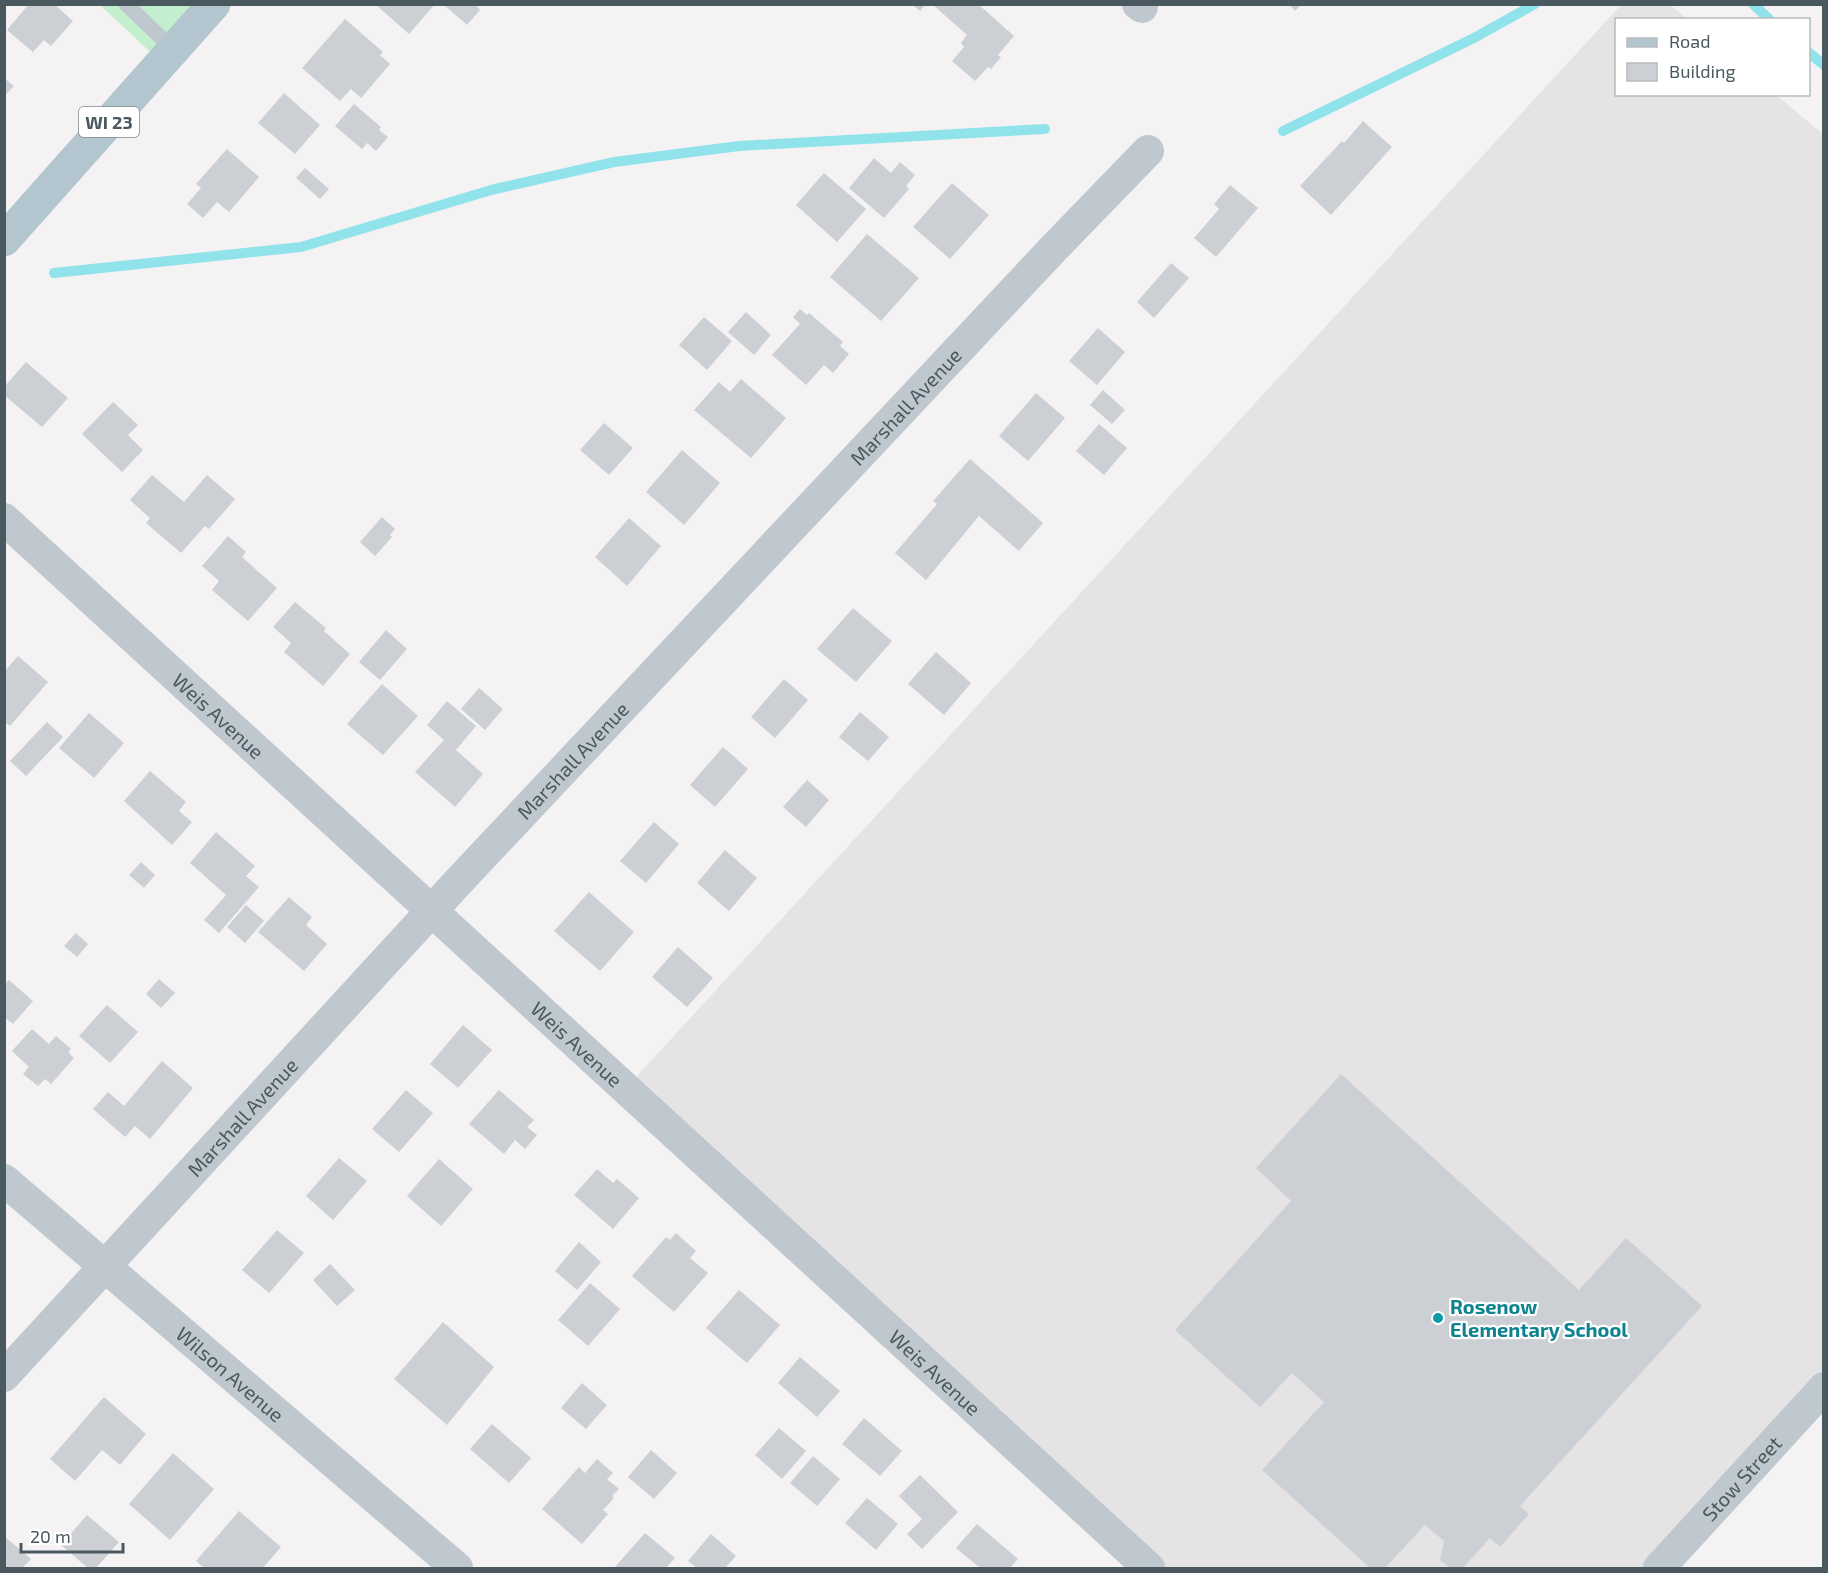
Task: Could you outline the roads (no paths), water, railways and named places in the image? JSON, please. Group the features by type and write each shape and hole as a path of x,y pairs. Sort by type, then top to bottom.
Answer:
{"main road":[{"name":"WI 23","path":"4,240 214,4"}],"street":[{"name":"Marshall Avenue","path":"4,1376 431,910 1148,151"},
{"name":"Weis Avenue","path":"4,519 1149,1569"},
{"name":"Wilson Avenue","path":"4,1180 457,1569"},
{"name":"Stow Street","path":"1659,1569 1824,1388"}],"lane":[{"path":"126,4 174,50"}],"waterway":[{"path":"1283,131 1474,38 1535,4"},
{"path":"1753,4 1768,18"},
{"path":"1810,54 1824,65"},
{"path":"54,273 301,247 491,190 614,162 739,146 1045,129"}],"place":[{"name":"Rosenow Elementary School","path":"1438,1318"}]}
